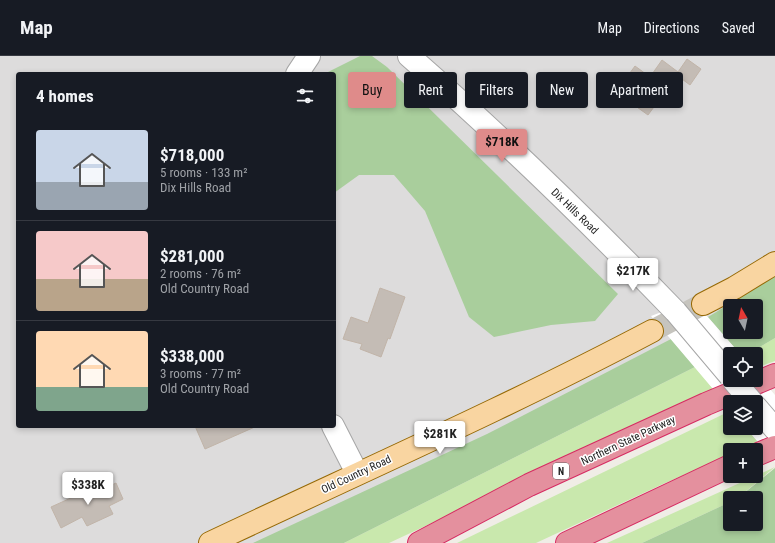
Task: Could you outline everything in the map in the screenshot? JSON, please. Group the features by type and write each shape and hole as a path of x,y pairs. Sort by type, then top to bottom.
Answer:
{"highway":[{"name":"Northern State Parkway","path":"419,543 529,485 706,404 775,375"},
{"path":"763,452 775,447"},
{"path":"567,543 723,469"}],"main road":[{"path":"703,304 734,288 775,263"},
{"name":"Old Country Road","path":"210,543 454,430 652,331"}],"street":[{"path":"298,72 309,56"},
{"name":"Dix Hills Road","path":"410,56 486,123 614,249 676,312 723,368"},
{"path":"739,387 746,395"},
{"path":"763,415 775,429"},
{"path":"334,428 357,474"}],"shaded area":[{"path":"0,56 775,56 775,314 763,309 763,299 723,299 723,336 320,543 0,543"}],"green space":[{"path":"360,56 372,56 387,67 392,72 348,72 348,108 396,108 396,76 404,84 404,108 429,108 618,294 595,321 551,325 494,337 469,317 425,211 394,175 359,175 336,192 336,72 328,72"},
{"path":"775,276 775,338 760,347 734,347 727,339 763,339 763,299 737,299"},
{"path":"723,308 723,334 708,317"},
{"path":"775,338 775,361 763,365 763,347 760,347"},
{"path":"671,339 695,367 344,543 253,543 487,434"},
{"path":"695,367 715,391 389,543 344,543"},
{"path":"723,414 723,435 752,435 759,443 723,443 723,458 536,543 457,543"},
{"path":"775,467 763,477 763,472"},
{"path":"775,468 775,543 642,543 723,505 723,531 763,531 763,491 747,491 756,483 763,483 763,478"},
{"path":"740,483 756,483 746,491 723,491 723,505 642,543 607,543"}],"pier":[{"path":"693,300 723,334 723,339 727,339 734,347 723,347 723,387 763,387 763,381 775,395 775,462 763,448 763,443 759,443 752,435 763,435 763,395 723,395 723,401 651,316"}],"building":[{"path":"687,59 701,69 690,85 683,80 683,72 678,72"},
{"path":"662,60 678,72 654,72"},
{"path":"635,66 643,72 631,72"},
{"path":"638,108 653,108 648,115"},
{"path":"380,288 405,297 390,339 388,338 381,357 360,349 362,344 343,339 351,317 368,323"},
{"path":"196,428 252,428 205,449"},
{"path":"116,483 123,499 109,506 113,514 87,526 82,517 61,528 51,507 93,488 95,493"}],"tunnel":[{"path":"652,331 703,304"}]}
